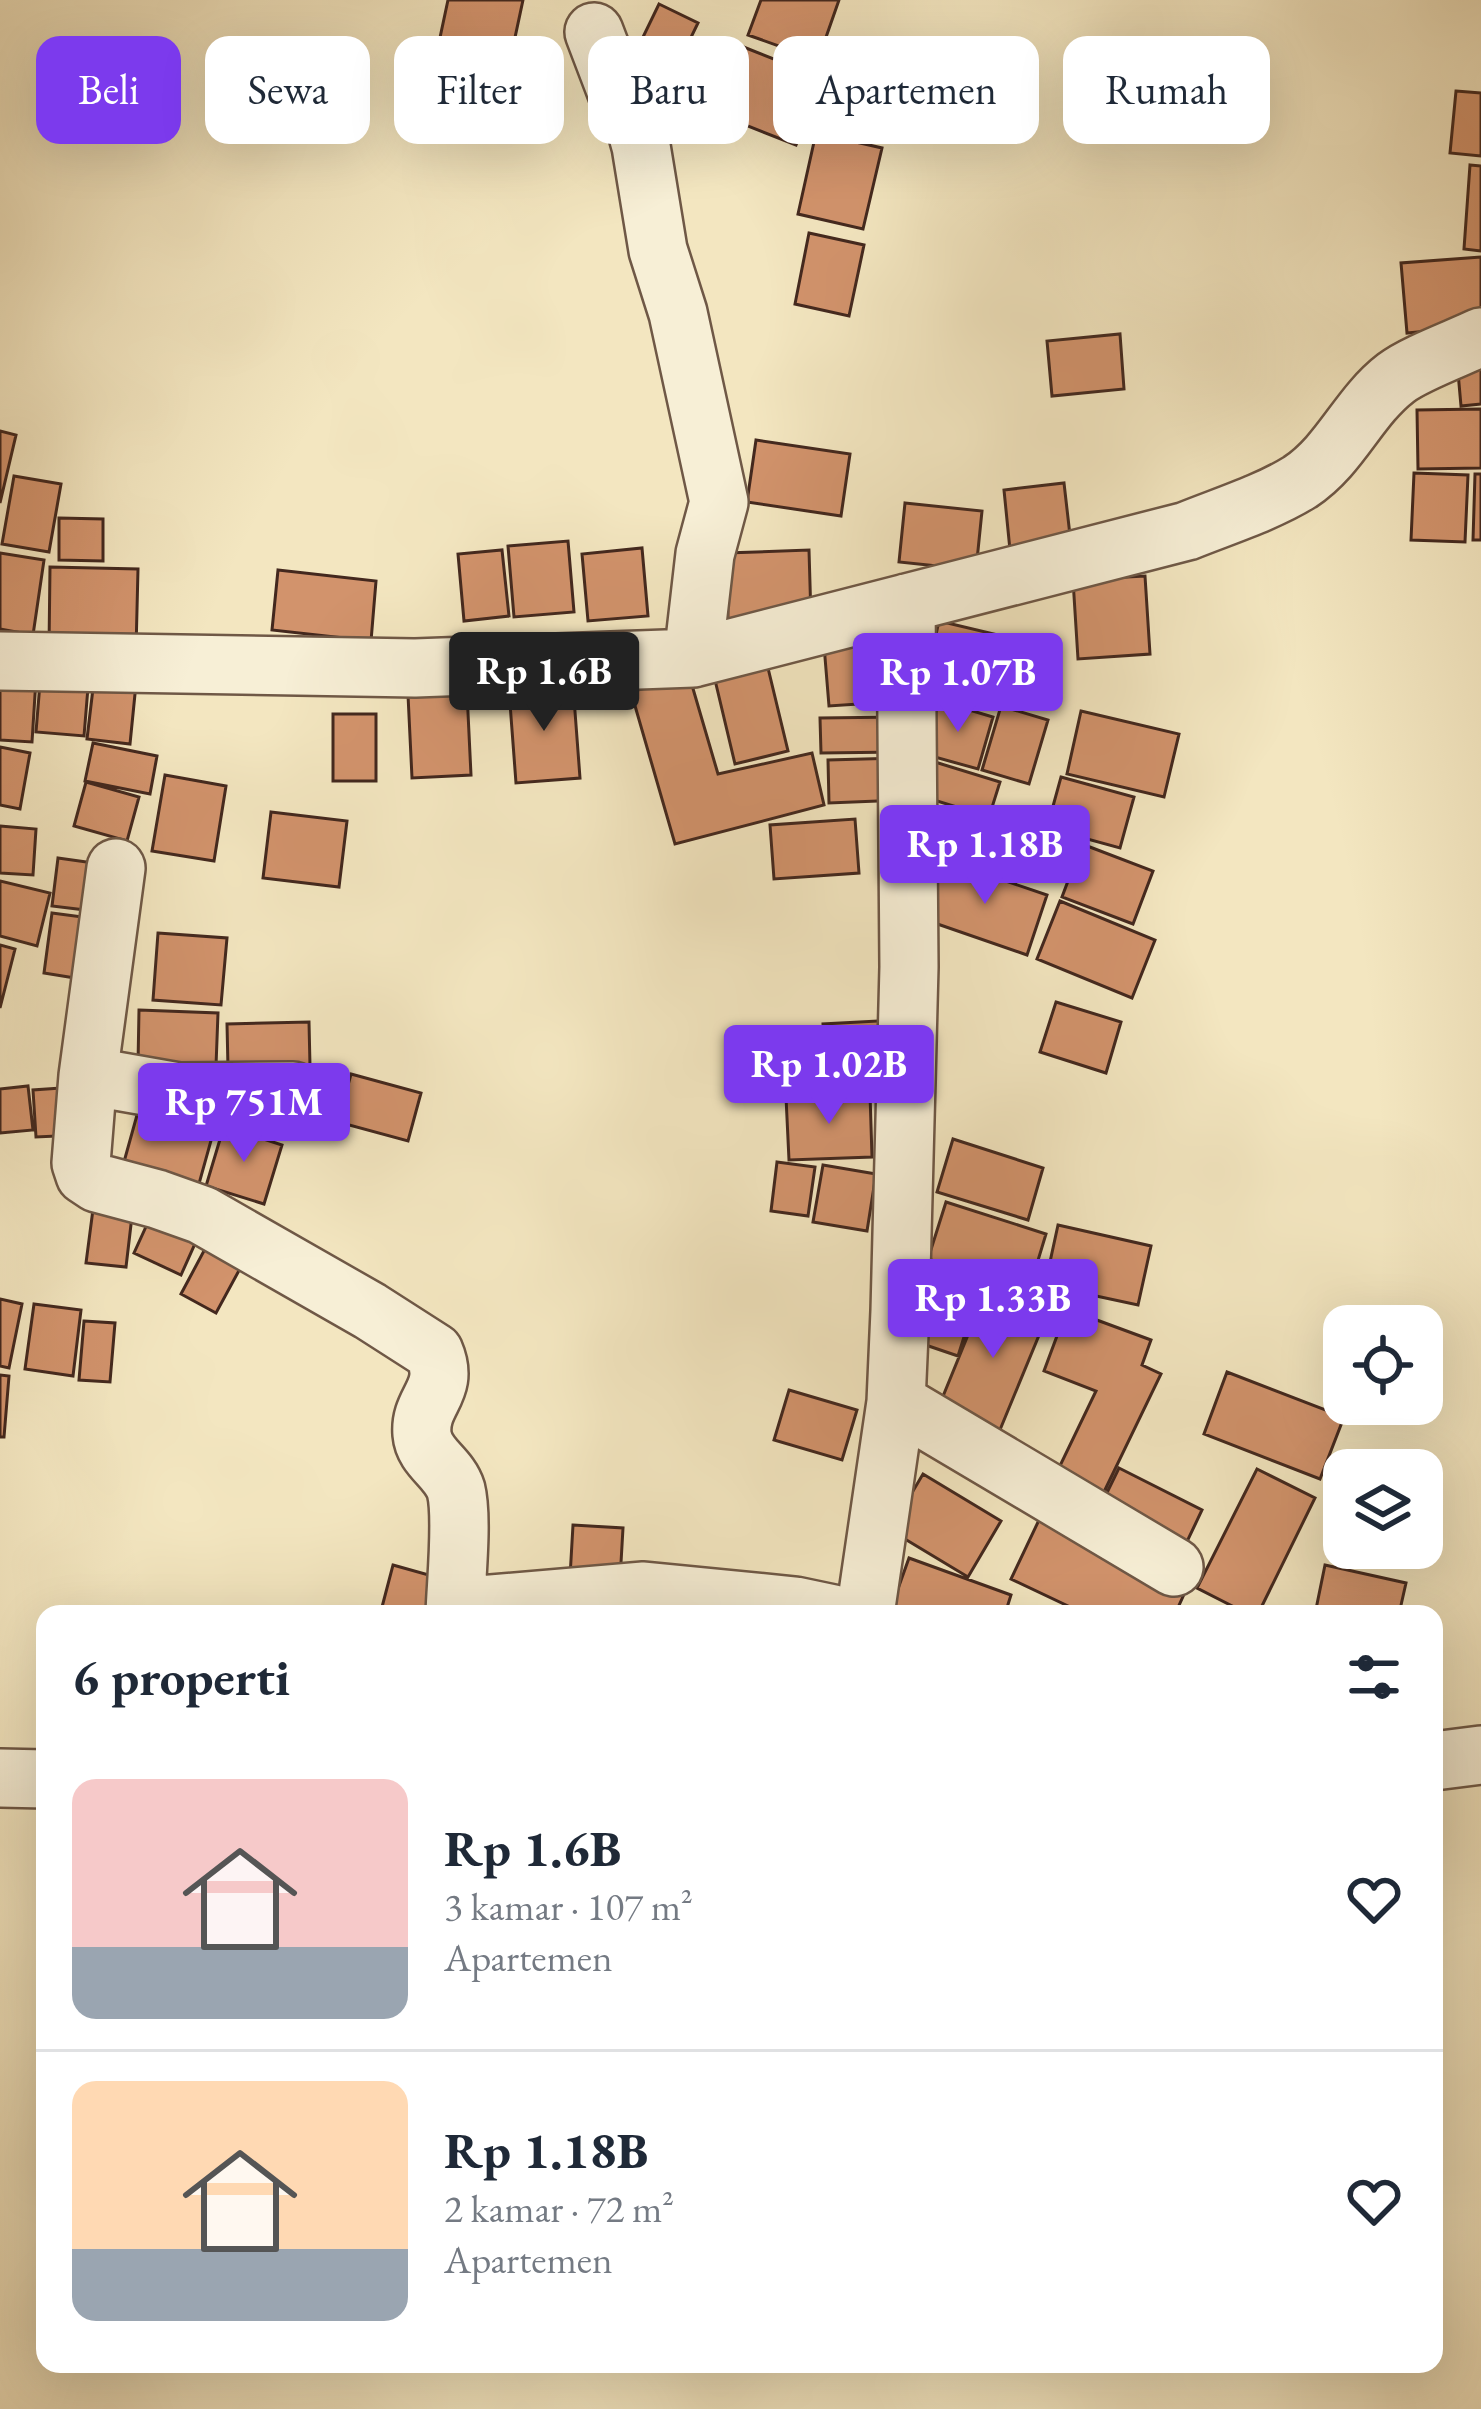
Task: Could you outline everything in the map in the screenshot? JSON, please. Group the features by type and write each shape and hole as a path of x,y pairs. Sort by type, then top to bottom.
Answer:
{"street":[{"path":"594,32 641,146 658,250 678,313 718,502 705,554 692,658"},
{"path":"0,661 415,668 692,658 1187,531 1301,481 1337,449 1396,377 1481,337"},
{"path":"866,1605 896,1402 908,967 906,603"},
{"path":"116,868 88,1076 81,1163 85,1175 97,1183 202,1215 434,1352 440,1379 422,1433 425,1450 449,1474 456,1491 456,1605"},
{"path":"88,1076 179,1092 293,1091"},
{"path":"896,1402 1174,1567"},
{"path":"491,1605 644,1591 697,1605"},
{"path":"1443,1760 1481,1755"},
{"path":"0,1778 36,1779"}],"building":[{"path":"448,0 523,0 515,36 440,36"},
{"path":"761,0 839,0 826,36 773,36 773,44 748,35"},
{"path":"659,4 698,23 692,36 643,36"},
{"path":"749,49 773,59 773,136 749,126"},
{"path":"1456,91 1481,93 1481,156 1450,153"},
{"path":"814,144 882,148 863,229 798,214"},
{"path":"1470,165 1481,166 1481,251 1464,249"},
{"path":"809,233 864,245 849,316 795,304"},
{"path":"1481,257 1481,326 1407,333 1401,263"},
{"path":"1120,334 1124,389 1052,396 1047,341"},
{"path":"1481,359 1481,404 1461,406 1457,361"},
{"path":"1481,409 1481,468 1418,469 1417,410"},
{"path":"0,431 16,435 0,503"},
{"path":"756,440 850,454 841,516 747,502"},
{"path":"1414,473 1468,475 1465,542 1411,540"},
{"path":"1475,474 1481,474 1481,540 1473,540"},
{"path":"14,476 61,484 49,552 2,544"},
{"path":"1064,483 1071,544 1010,550 1004,490"},
{"path":"905,503 982,511 976,570 899,562"},
{"path":"59,518 103,519 103,561 59,560"},
{"path":"568,541 574,612 514,617 508,546"},
{"path":"642,548 648,616 588,621 582,554"},
{"path":"502,550 509,616 464,621 458,554"},
{"path":"809,550 811,618 728,620 726,553"},
{"path":"0,553 44,560 33,635 0,629"},
{"path":"50,567 138,569 136,650 49,648"},
{"path":"278,570 376,581 371,641 272,630"},
{"path":"1145,576 1150,654 1078,659 1073,580"},
{"path":"939,621 1011,638 997,706 924,689"},
{"path":"898,627 903,701 829,706 823,633"},
{"path":"768,668 788,751 735,764 715,680"},
{"path":"41,671 89,675 84,736 36,732"},
{"path":"689,675 718,774 812,753 824,805 675,844 631,692"},
{"path":"0,677 36,679 32,742 0,740"},
{"path":"94,680 136,684 130,744 87,739"},
{"path":"573,685 580,778 516,783 509,690"},
{"path":"467,692 471,775 412,778 408,695"},
{"path":"939,701 993,717 978,769 924,754"},
{"path":"1001,706 1048,720 1029,784 982,770"},
{"path":"1081,711 1179,734 1164,797 1067,774"},
{"path":"333,714 376,714 376,781 333,781"},
{"path":"899,717 899,752 821,753 820,718"},
{"path":"93,743 157,756 150,794 85,781"},
{"path":"0,747 30,753 20,809 0,805"},
{"path":"900,758 902,800 829,803 828,760"},
{"path":"935,762 1000,782 989,817 924,797"},
{"path":"165,775 226,786 214,861 152,851"},
{"path":"1061,777 1134,797 1120,848 1047,828"},
{"path":"86,782 139,797 127,841 74,826"},
{"path":"271,812 347,821 339,887 263,878"},
{"path":"855,819 859,873 774,879 770,825"},
{"path":"0,826 36,829 33,875 0,873"},
{"path":"1082,844 1153,871 1133,924 1062,897"},
{"path":"58,858 108,865 102,912 52,906"},
{"path":"944,860 1047,895 1027,955 923,919"},
{"path":"0,881 50,893 37,946 0,936"},
{"path":"1060,901 1155,940 1132,998 1037,959"},
{"path":"52,913 90,918 81,979 44,973"},
{"path":"158,933 227,938 221,1005 153,1000"},
{"path":"0,945 15,949 0,1008"},
{"path":"1056,1002 1121,1022 1106,1073 1040,1052"},
{"path":"139,1010 218,1013 216,1066 138,1064"},
{"path":"896,1020 899,1087 826,1091 823,1024"},
{"path":"309,1022 310,1066 228,1068 227,1024"},
{"path":"351,1074 421,1093 408,1141 338,1122"},
{"path":"28,1086 33,1130 0,1133 0,1089"},
{"path":"75,1087 78,1135 36,1137 33,1090"},
{"path":"870,1094 872,1157 789,1160 786,1097"},
{"path":"142,1097 217,1119 197,1191 122,1169"},
{"path":"295,1097 297,1127 252,1129 250,1099"},
{"path":"224,1126 282,1145 264,1204 206,1186"},
{"path":"953,1139 1043,1168 1028,1220 937,1192"},
{"path":"777,1162 815,1167 808,1216 771,1211"},
{"path":"823,1165 876,1174 867,1231 813,1222"},
{"path":"95,1194 134,1199 126,1267 86,1263"},
{"path":"946,1202 1046,1234 1029,1290 928,1259"},
{"path":"155,1207 202,1228 181,1275 134,1253"},
{"path":"1058,1225 1151,1246 1138,1305 1045,1285"},
{"path":"214,1232 249,1252 216,1313 181,1294"},
{"path":"931,1266 981,1283 958,1356 908,1339"},
{"path":"988,1286 1049,1311 997,1437 937,1411"},
{"path":"0,1299 22,1304 9,1368 0,1366"},
{"path":"34,1304 81,1310 73,1376 25,1369"},
{"path":"1067,1309 1151,1340 1142,1365 1161,1374 1102,1496 1056,1474 1096,1391 1044,1371"},
{"path":"84,1321 115,1323 110,1382 79,1380"},
{"path":"1227,1372 1323,1409 1323,1425 1341,1425 1332,1449 1323,1449 1320,1479 1204,1434"},
{"path":"0,1375 9,1376 4,1437 0,1437"},
{"path":"789,1390 857,1410 842,1460 774,1440"},
{"path":"1119,1468 1202,1510 1183,1550 1099,1509"},
{"path":"1257,1469 1315,1498 1262,1605 1230,1605 1197,1588"},
{"path":"923,1474 1001,1521 968,1577 890,1530"},
{"path":"1039,1520 1186,1590 1179,1605 1066,1605 1011,1579"},
{"path":"573,1525 623,1528 620,1580 570,1577"},
{"path":"909,1558 1011,1595 1008,1605 892,1605"},
{"path":"393,1565 436,1577 428,1605 383,1605"},
{"path":"1324,1569 1406,1583 1401,1605 1317,1605"}]}
